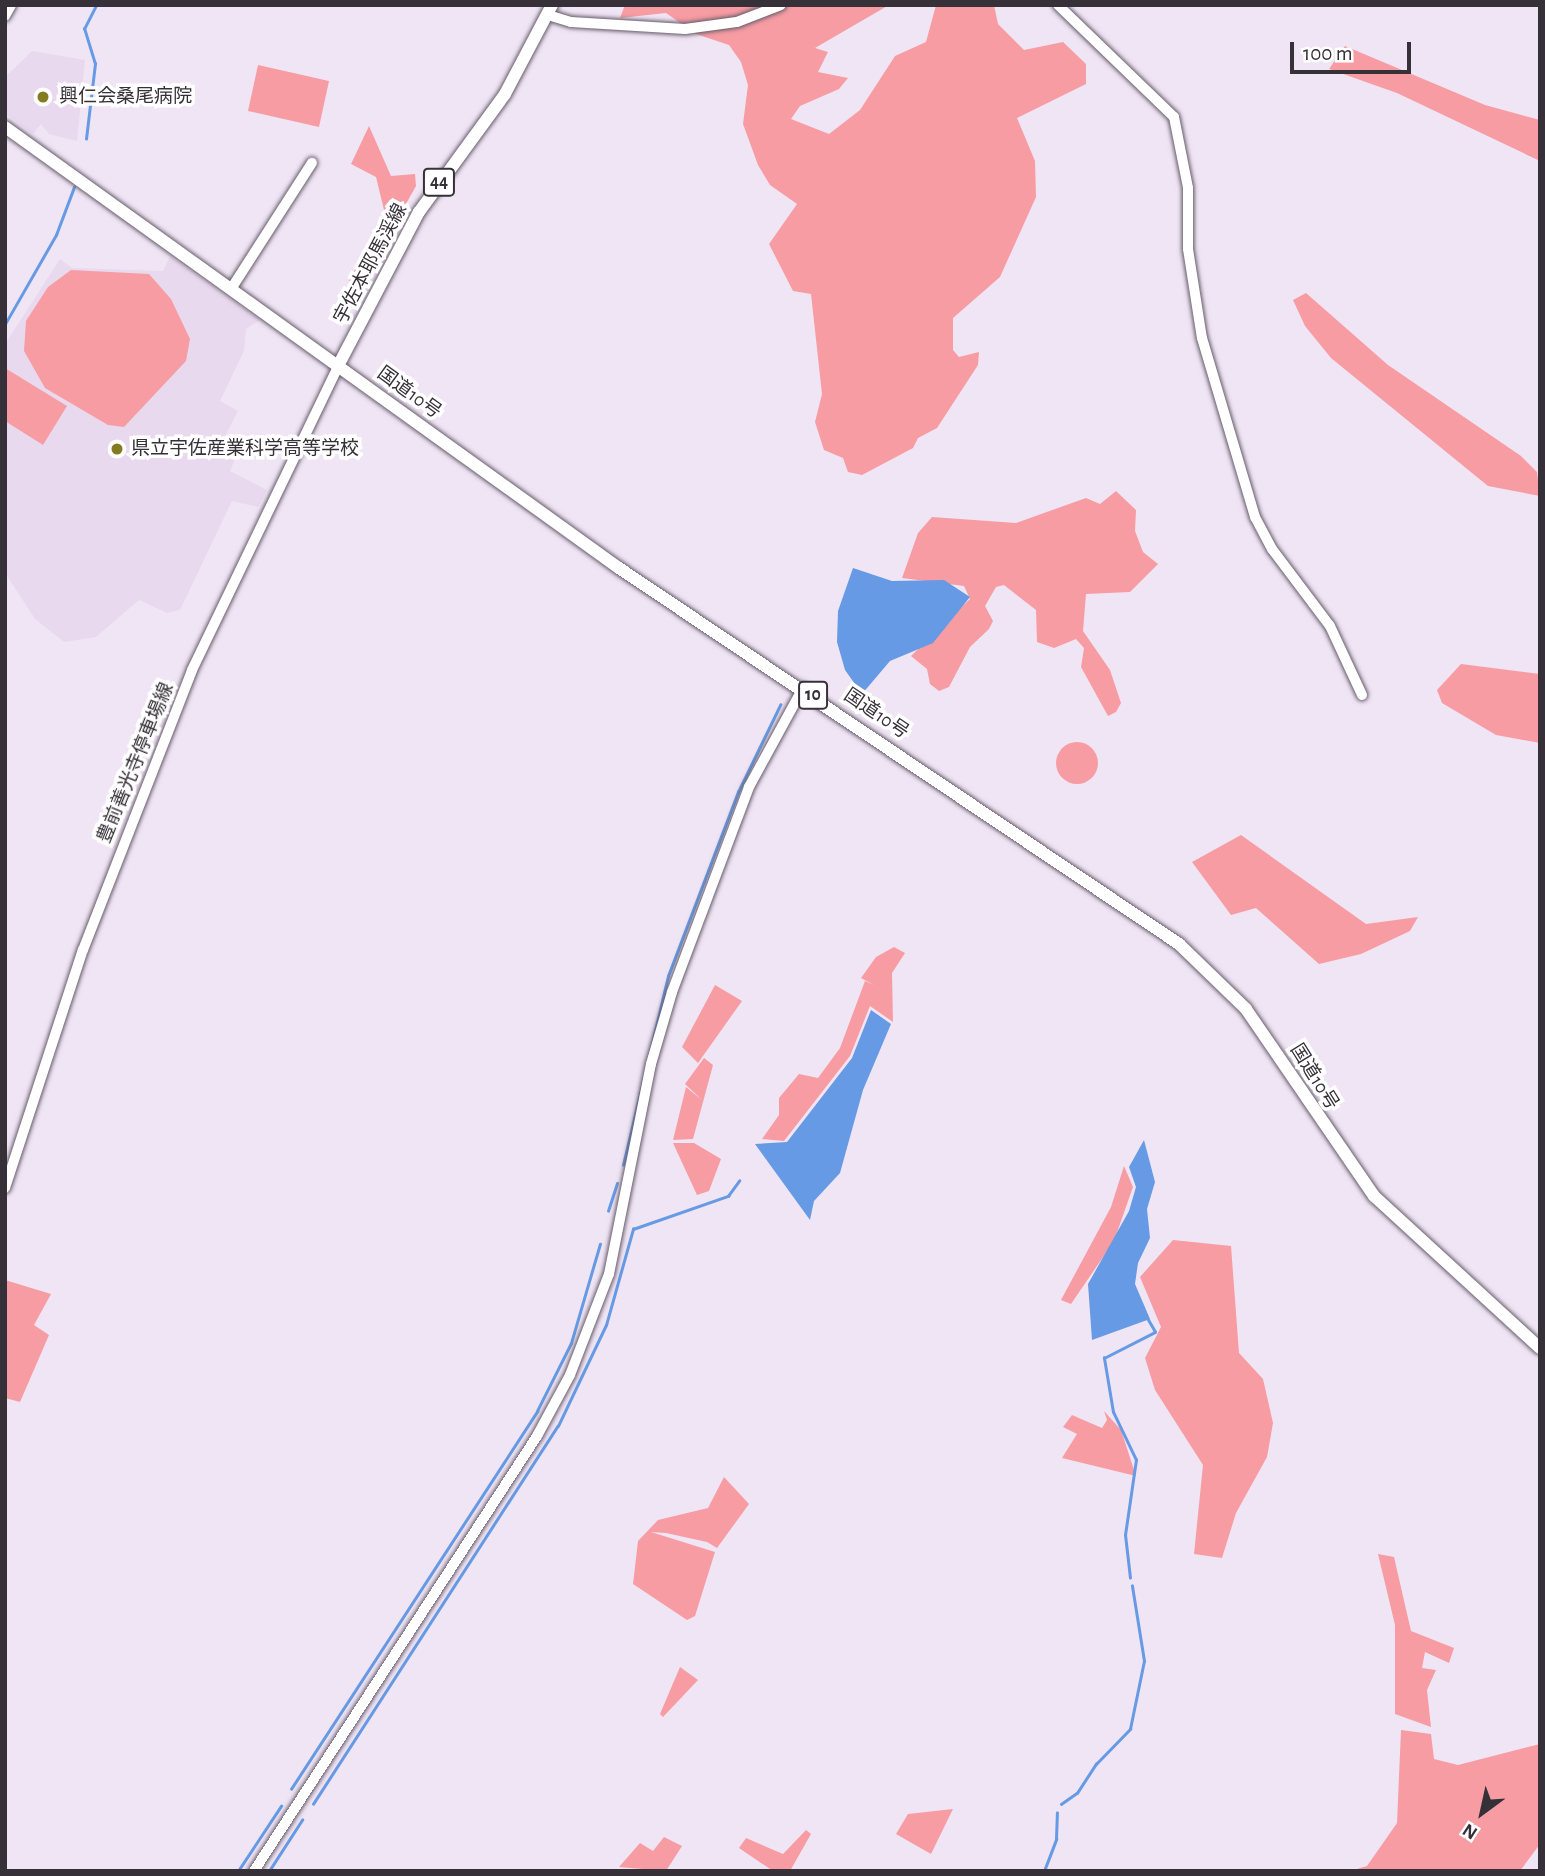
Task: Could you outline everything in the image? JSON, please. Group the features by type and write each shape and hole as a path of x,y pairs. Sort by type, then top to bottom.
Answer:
{"main road":[{"name":"宇佐本耶馬渓線","path":"338,366 419,212 505,94 550,10"},
{"name":"国道10号","path":"5,127 620,568 803,688 1192,955 1256,1023 1374,1196 1540,1348"},
{"name":"豊前善光寺停車場線","path":"5,1188 83,950 192,670 338,366"}],"street":[{"path":"5,16 11,5"},
{"path":"550,10 570,22 685,29 737,22 781,5"},
{"path":"1058,5 1174,117 1188,188 1188,249 1202,338 1255,517 1330,626 1362,695"},
{"path":"231,289 312,163"},
{"path":"254,1871 570,1375 609,1274 651,1064 672,992 749,786 803,688"}],"shaded area":[{"path":"625,5 889,5 815,48 828,52 818,72 848,78 839,89 800,106 791,119 829,134 860,110 895,56 926,42 936,5 994,5 998,24 1024,50 1063,42 1086,64 1086,84 1017,118 1035,161 1036,197 1000,277 953,318 953,350 959,357 979,352 978,365 937,428 918,438 913,448 862,475 848,472 843,458 824,450 815,422 822,394 811,294 793,291 769,244 797,204 770,185 758,165 743,124 748,85 741,62 729,45 696,34 666,13 620,18"},
{"path":"1345,46 1485,105 1540,120 1540,161 1397,93 1329,69"},
{"name":"興仁会桑尾病院","path":"32,51 85,60 77,141 49,134 41,124 33,134 5,113 5,77"},
{"path":"258,65 329,81 319,127 248,111"},
{"path":"369,126 391,176 415,174 416,186 360,286 349,281 385,214 376,177 351,164"},
{"name":"県立宇佐産業科学高等学校","path":"170,256 260,320 246,329 244,351 220,401 238,411 221,444 237,454 230,471 267,490 258,507 232,501 180,610 167,613 139,600 96,637 64,642 35,619 5,573 5,344 60,259 72,268 163,271"},
{"path":"71,270 149,274 171,299 190,339 186,361 124,427 108,425 45,388 24,351 26,321 48,287"},
{"path":"1306,293 1388,365 1521,456 1537,472 1540,496 1488,486 1331,358 1305,326 1293,300"},
{"path":"5,368 67,406 43,445 5,421"},
{"path":"1116,491 1136,510 1135,531 1143,552 1158,564 1130,592 1086,594 1083,631 1110,670 1121,703 1116,712 1108,716 1081,667 1084,648 1076,639 1054,648 1037,642 1036,610 1004,585 996,587 985,606 993,621 989,629 970,647 949,687 939,691 930,684 927,669 911,656 970,599 964,586 902,578 918,533 932,517 1016,523 1086,498 1100,504"},
{"path":"1461,664 1540,674 1540,743 1496,735 1442,703 1437,690"},
{"path":"1077,742 1092,748 1098,763 1092,778 1077,784 1062,778 1056,763 1062,748"},
{"path":"1241,835 1366,924 1418,917 1410,931 1361,954 1319,964 1256,908 1231,915 1192,862"},
{"path":"894,947 905,953 892,973 893,1022 870,1006 850,1056 784,1141 762,1139 779,1115 779,1098 799,1074 818,1078 840,1048 865,981 874,985 861,978 876,957"},
{"path":"715,985 742,1001 698,1063 682,1047"},
{"path":"704,1058 713,1065 693,1139 673,1140 686,1087 702,1100 685,1084"},
{"path":"673,1143 694,1143 721,1159 709,1191 697,1195"},
{"path":"1124,1166 1133,1187 1114,1241 1071,1304 1061,1300 1111,1207"},
{"path":"1173,1240 1231,1246 1239,1353 1263,1379 1273,1423 1267,1457 1236,1513 1222,1558 1194,1554 1203,1465 1155,1390 1145,1358 1161,1327 1140,1277"},
{"path":"5,1280 51,1294 34,1325 49,1335 20,1402 5,1398"},
{"path":"1104,1411 1121,1430 1136,1476 1062,1458 1077,1434 1063,1427 1072,1415 1102,1428 1107,1420"},
{"path":"724,1477 749,1504 717,1548 707,1542 651,1532 715,1552 695,1616 687,1620 633,1584 638,1541 658,1520 708,1508"},
{"path":"1378,1554 1394,1557 1411,1631 1454,1648 1449,1663 1425,1652 1422,1668 1436,1670 1427,1690 1431,1727 1395,1714 1395,1625"},
{"path":"680,1667 698,1680 663,1717 660,1714"},
{"path":"1401,1730 1431,1734 1434,1759 1458,1765 1540,1744 1540,1844 1520,1871 1350,1871 1367,1866 1397,1823"},
{"path":"953,1809 931,1854 896,1834 908,1814"},
{"path":"806,1830 811,1834 790,1871 773,1871 739,1848 746,1838 783,1854"},
{"path":"664,1837 682,1846 666,1871 619,1867 640,1843 653,1851"}],"water":[{"path":"853,568 892,581 944,580 970,597 933,643 890,661 862,694 845,670 837,642 838,611"},
{"path":"871,1010 891,1024 863,1090 840,1173 814,1201 810,1220 755,1144 787,1142 852,1058"},
{"path":"1144,1140 1155,1182 1147,1209 1150,1238 1138,1263 1135,1284 1150,1319 1092,1340 1088,1284 1129,1211 1136,1187 1129,1167"}],"waterway":[{"path":"86,139 95,64 84,29 96,5"},
{"path":"5,324 56,235 74,187"},
{"path":"623,1165 668,976 738,792 780,705"},
{"path":"313,1804 558,1426 606,1325 633,1229 728,1196 739,1181"},
{"path":"608,1211 617,1183"},
{"path":"291,1789 537,1411 571,1343 600,1244"},
{"path":"1130,1578 1125,1535 1136,1460 1113,1412 1104,1358 1155,1332 1148,1320"},
{"path":"1061,1804 1077,1793 1096,1764 1130,1729 1144,1661 1132,1586"},
{"path":"238,1871 281,1806"},
{"path":"1044,1871 1056,1839 1057,1813"},
{"path":"269,1871 302,1820"}],"place":[{"name":"興仁会桑尾病院","path":"43,97"},
{"name":"県立宇佐産業科学高等学校","path":"117,449"}]}
